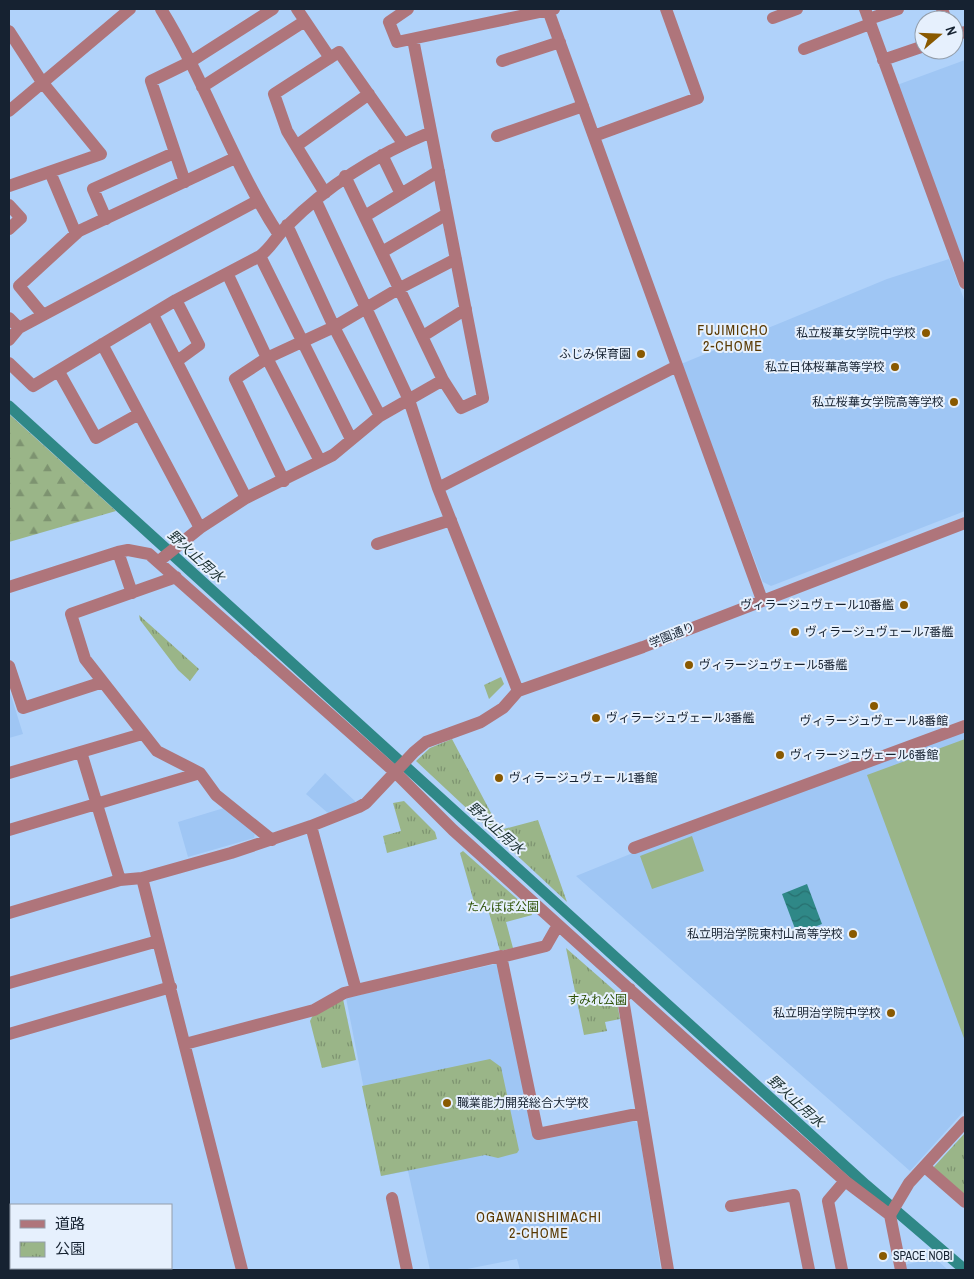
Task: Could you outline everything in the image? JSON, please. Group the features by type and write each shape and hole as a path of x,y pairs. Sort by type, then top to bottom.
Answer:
{"street":[{"path":"9,111 130,9"},
{"path":"161,9 190,62 234,158 257,201 283,230 380,416"},
{"path":"184,182 151,81 190,62 273,9"},
{"path":"298,9 330,58"},
{"path":"408,9 389,22 397,42 551,10 560,42 762,600"},
{"path":"594,136 698,98 666,9"},
{"path":"773,18 797,9"},
{"path":"804,49 868,17 898,9"},
{"path":"868,17 902,115 965,283"},
{"path":"202,87 305,21"},
{"path":"9,31 42,82 100,154 9,186"},
{"path":"346,176 443,380 461,408 483,398 413,39"},
{"path":"502,61 560,42"},
{"path":"883,60 914,49"},
{"path":"403,144 339,52 274,94 287,131 321,197 367,309 409,400 438,488 518,691"},
{"path":"296,146 369,94"},
{"path":"497,136 583,106"},
{"path":"9,363 33,386 59,372 176,300 228,275 260,256 270,249 283,230 346,176 403,144 431,132"},
{"path":"106,219 93,189 174,153"},
{"path":"382,155 402,194"},
{"path":"43,315 19,286 76,234 234,158"},
{"path":"50,172 76,234"},
{"path":"364,216 439,172"},
{"path":"9,340 19,328 257,201"},
{"path":"9,205 21,218 9,228"},
{"path":"382,252 447,214"},
{"path":"260,256 351,439"},
{"path":"284,481 235,379 268,358 334,327 400,288 456,259"},
{"path":"228,275 320,461"},
{"path":"176,300 200,345 177,361"},
{"path":"423,336 466,310"},
{"path":"153,315 246,498"},
{"path":"9,318 19,328"},
{"path":"102,344 200,528"},
{"path":"438,488 677,366"},
{"path":"59,372 96,438 139,414"},
{"path":"9,587 118,552 167,555 200,528 246,498 284,481 339,452 351,439 380,416 443,380"},
{"path":"377,544 451,520"},
{"name":"学園通り","path":"9,913 120,880 142,878 272,840 311,826 366,803 414,752 426,742 480,722 502,708 518,691 643,647 965,523"},
{"path":"118,552 132,593"},
{"path":"167,555 176,577 398,770 453,830 558,925 845,1181 893,1209"},
{"path":"176,577 70,614 85,659 157,751 200,773 216,795 272,840"},
{"path":"9,666 23,708 103,682"},
{"path":"634,848 965,726"},
{"path":"9,773 142,734"},
{"path":"81,752 120,880"},
{"path":"9,830 200,773"},
{"path":"311,826 356,990"},
{"path":"142,878 242,1270"},
{"path":"185,1044 314,1010 337,997 356,990 546,946 558,925"},
{"path":"9,983 158,941"},
{"path":"501,957 538,1134 642,1113"},
{"path":"9,1034 170,987"},
{"path":"630,989 623,999 668,1270"},
{"path":"901,1270 893,1209 924,1167 965,1122"},
{"path":"924,1167 965,1202"},
{"path":"842,1270 828,1200 845,1181"},
{"path":"731,1206 794,1195 809,1270"},
{"path":"392,1198 407,1270"}],"shaded area":[{"path":"965,60 965,266 897,85"},
{"path":"949,259 965,302 965,511 771,586 763,582 681,364 887,279"},
{"path":"9,689 23,734 9,738"},
{"path":"965,729 965,1110 910,1171 576,876 734,812"},
{"path":"325,773 357,803 329,814 306,794"},
{"path":"224,808 255,833 254,838 188,857 178,822"},
{"name":"職業能力開発総合大学校","path":"496,964 499,965 536,1138 632,1119 638,1124 661,1270 520,1270 517,1259 462,1270 430,1270 408,1171 381,1176 346,998"},
{"path":"935,1258 948,1270 905,1270 904,1265"}],"green space":[{"path":"9,414 116,511 9,542"},
{"path":"139,615 199,669 190,681 178,670 140,620"},
{"path":"501,677 504,684 489,699 484,685"},
{"path":"452,739 500,830 538,820 567,902 416,761 430,748"},
{"path":"965,739 965,1041 867,775"},
{"path":"404,801 435,832 437,839 387,853 383,836 401,831 393,803"},
{"path":"692,836 704,871 652,889 640,856"},
{"name":"たんぽぽ公園","path":"463,851 531,911 532,915 506,922 513,948 500,951 487,906 476,909 460,853"},
{"name":"すみれ公園","path":"566,948 615,991 620,1019 605,1022 607,1031 584,1035"},
{"path":"343,999 356,1060 322,1068 310,1021 314,1013"},
{"path":"490,1059 501,1067 519,1150 517,1153 498,1158 485,1155 381,1176 362,1086"},
{"path":"965,1133 965,1197 932,1169"}],"water":[{"path":"807,884 822,924 797,934 782,894"}],"waterway":[{"name":"野火止用水","path":"9,406 866,1185 965,1270"}],"place":[{"name":"私立桜華女学院中学校","path":"926,333"},
{"name":"ふじみ保育園","path":"641,354"},
{"name":"私立日体桜華高等学校","path":"895,367"},
{"name":"私立桜華女学院高等学校","path":"954,402"},
{"name":"ヴィラージュヴェール10番艦","path":"904,605"},
{"name":"ヴィラージュヴェール7番艦","path":"795,632"},
{"name":"ヴィラージュヴェール5番艦","path":"689,665"},
{"name":"ヴィラージュヴェール8番館","path":"874,706"},
{"name":"ヴィラージュヴェール3番艦","path":"596,718"},
{"name":"ヴィラージュヴェール6番館","path":"780,755"},
{"name":"ヴィラージュヴェール1番館","path":"499,778"},
{"name":"私立明治学院東村山高等学校","path":"853,934"},
{"name":"私立明治学院中学校","path":"891,1013"},
{"name":"職業能力開発総合大学校","path":"447,1103"},
{"name":"SPACE NOBI","path":"883,1256"}],"district":[{"name":"FUJIMICHO 2-CHOME","path":"733,338"},
{"name":"OGAWANISHIMACHI 2-CHOME","path":"539,1226"}]}
